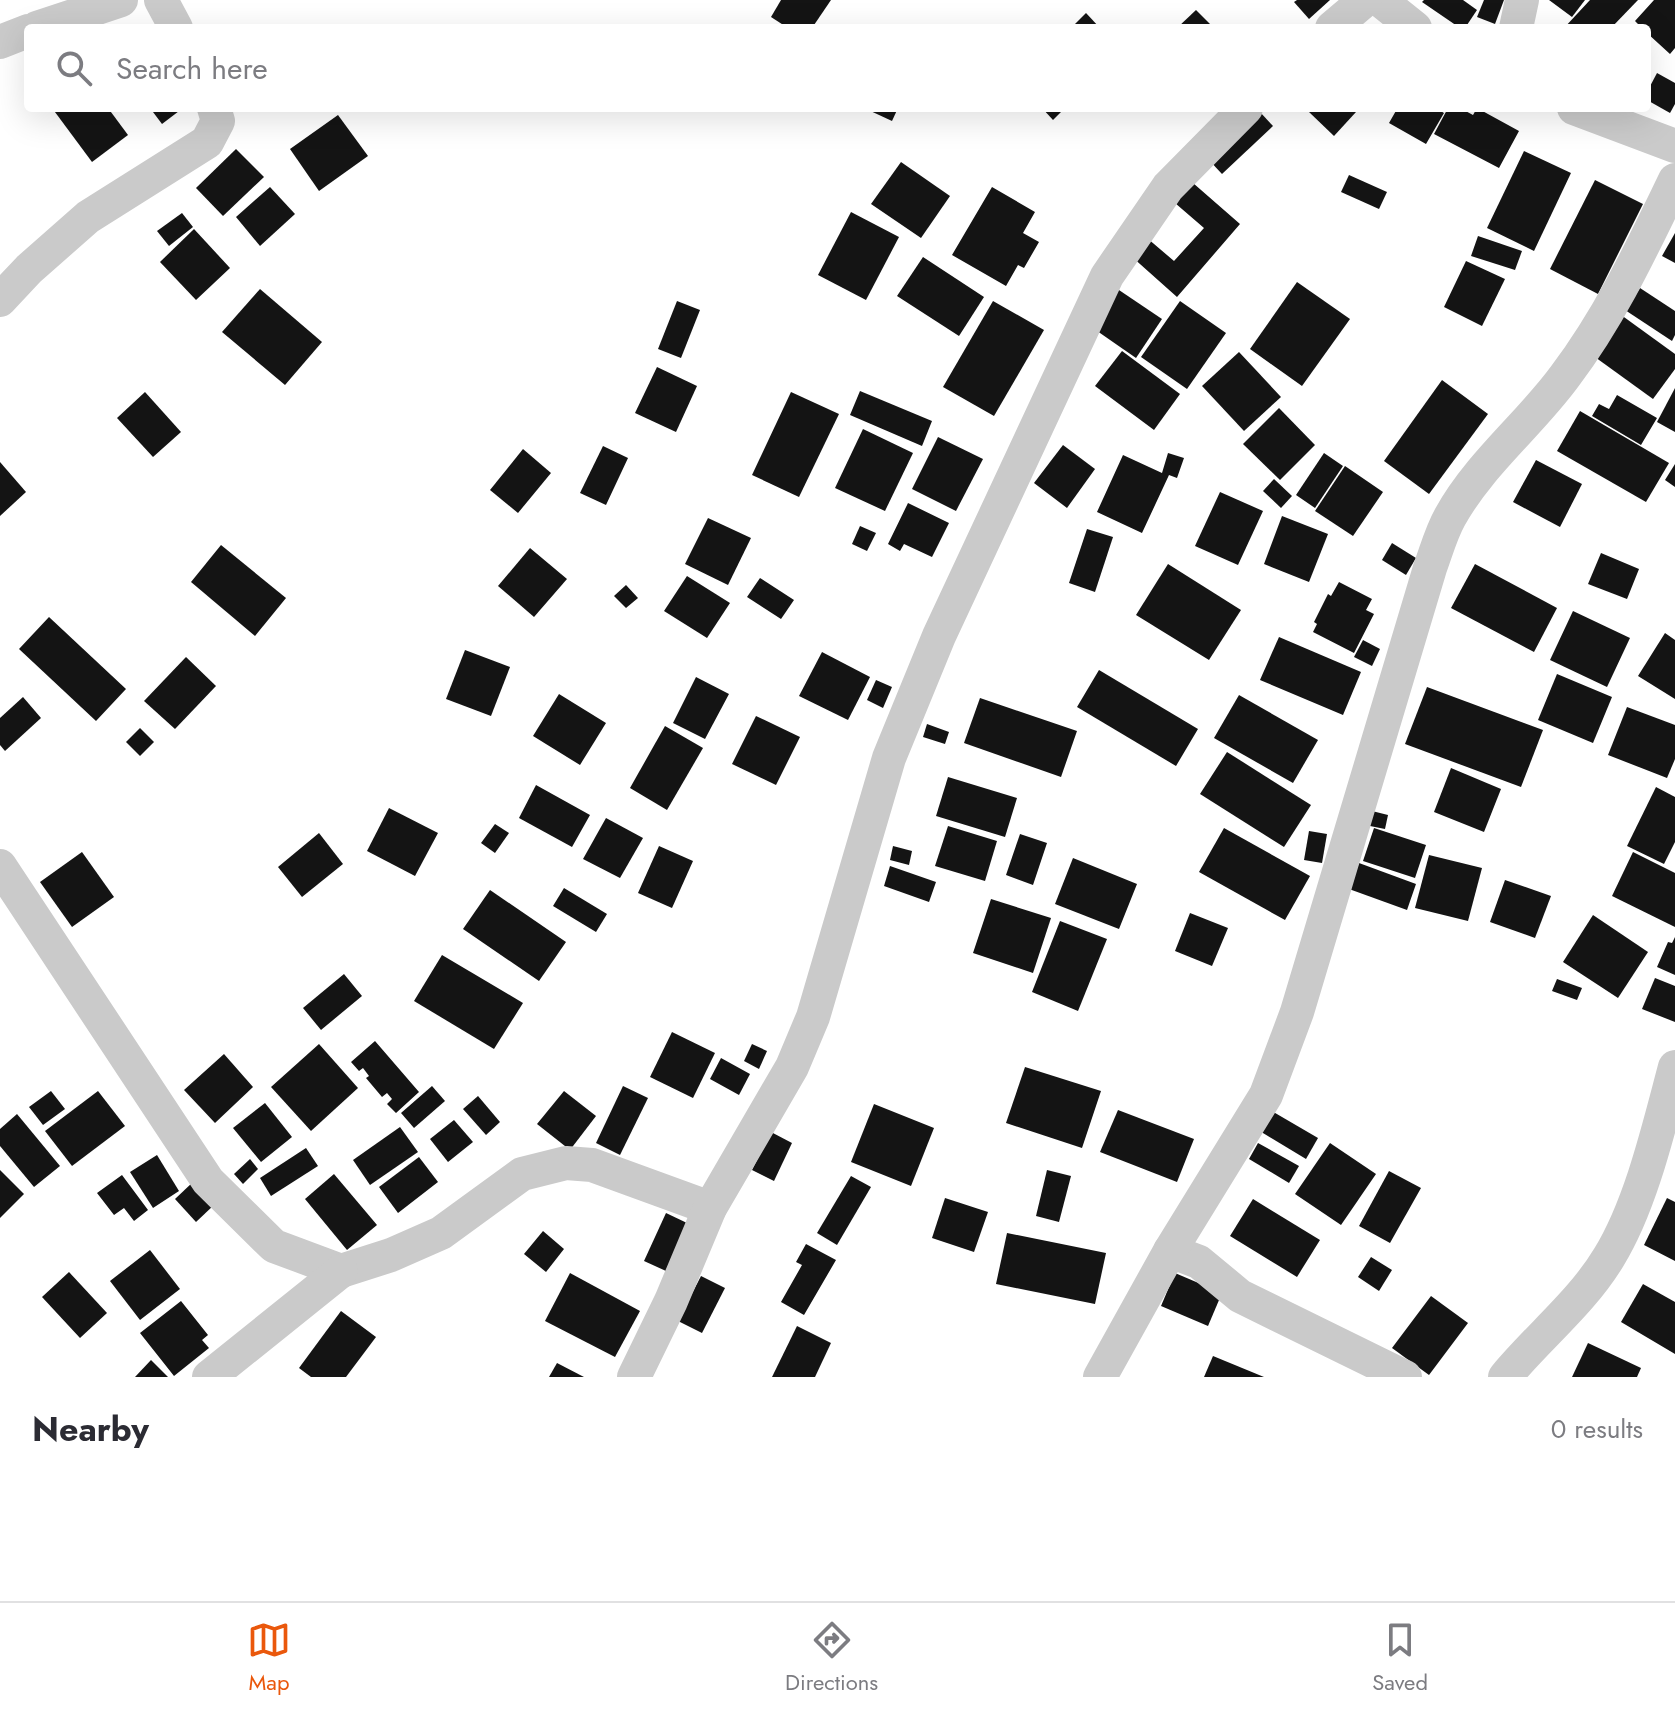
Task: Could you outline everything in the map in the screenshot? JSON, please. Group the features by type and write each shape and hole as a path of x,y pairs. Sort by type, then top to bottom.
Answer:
{"street":[{"path":"49,24 121,0"},
{"path":"161,0 174,24"},
{"path":"1337,24 1365,0"},
{"path":"1380,0 1410,24"},
{"path":"1517,24 1522,0"},
{"path":"0,42 24,33"},
{"path":"0,300 29,269 88,217 207,142 218,121 215,112"},
{"path":"634,1377 671,1301 710,1208 792,1067 813,1017 889,758 939,636 1107,276 1168,187 1242,112"},
{"path":"1585,112 1675,146"},
{"path":"1100,1377 1170,1251 1266,1095 1297,1012 1430,568 1449,518 1482,471 1563,379 1597,331 1625,283 1675,180"},
{"path":"3,878 208,1181 274,1246 341,1271"},
{"path":"1505,1377 1580,1297 1609,1257 1630,1215 1675,1067"},
{"path":"209,1377 341,1271 391,1255 441,1233 522,1174 566,1163 592,1165 710,1208"},
{"path":"1170,1251 1199,1262 1240,1296 1405,1377"}],"building":[{"path":"781,0 831,0 815,24 782,24 771,17"},
{"path":"1330,0 1309,19 1294,2"},
{"path":"1463,0 1477,10 1468,24 1454,24 1422,2"},
{"path":"1484,0 1504,0 1495,24 1477,17"},
{"path":"1549,0 1585,0 1572,17"},
{"path":"1590,0 1638,0 1615,24 1568,24"},
{"path":"1654,0 1675,0 1675,48 1670,54 1651,37 1651,24 1635,21"},
{"path":"1196,10 1210,24 1181,24"},
{"path":"1086,13 1096,24 1075,24"},
{"path":"1657,73 1675,83 1675,104 1670,113 1651,102 1651,84"},
{"path":"55,112 111,112 128,135 92,162"},
{"path":"153,112 178,112 162,124"},
{"path":"873,112 896,112 892,121"},
{"path":"1046,112 1061,112 1053,120"},
{"path":"1260,112 1273,126 1222,174 1208,159"},
{"path":"1309,112 1356,112 1334,136"},
{"path":"1395,112 1444,113 1426,144 1389,123"},
{"path":"1446,112 1473,115 1475,112 1484,112 1519,131 1499,168 1434,134"},
{"path":"338,115 368,156 319,191 290,149"},
{"path":"236,149 264,177 223,216 196,188"},
{"path":"1524,151 1571,173 1534,251 1487,228"},
{"path":"901,162 950,196 921,238 871,204"},
{"path":"1349,175 1387,192 1379,209 1341,192"},
{"path":"1595,180 1643,204 1598,294 1550,269"},
{"path":"1193,183 1240,224 1177,297 1131,256 1147,238 1174,261 1204,228 1175,203"},
{"path":"270,187 295,214 260,246 236,217"},
{"path":"992,187 1035,212 1023,233 1039,242 1024,268 1018,265 1006,286 952,255"},
{"path":"851,212 899,237 866,300 818,275"},
{"path":"182,213 193,227 169,246 157,231"},
{"path":"194,229 230,268 196,300 160,262"},
{"path":"1675,233 1675,263 1662,256"},
{"path":"1478,236 1522,251 1515,270 1471,256"},
{"path":"923,257 984,297 959,336 897,296"},
{"path":"1466,261 1505,279 1482,326 1444,307"},
{"path":"1297,282 1350,319 1302,386 1250,349"},
{"path":"1113,286 1162,319 1136,358 1087,324"},
{"path":"1640,288 1675,311 1672,341 1625,310"},
{"path":"260,289 322,342 285,385 222,332"},
{"path":"677,301 700,310 681,358 658,349"},
{"path":"993,301 1044,330 994,416 943,387"},
{"path":"1180,301 1226,333 1187,389 1141,357"},
{"path":"1617,312 1675,354 1675,369 1653,399 1588,352"},
{"path":"1122,351 1180,394 1154,430 1095,386"},
{"path":"1239,352 1281,397 1244,431 1202,386"},
{"path":"657,367 697,386 676,432 635,413"},
{"path":"1442,380 1488,414 1429,494 1384,461"},
{"path":"1675,388 1675,432 1657,422"},
{"path":"860,391 932,421 922,446 850,415"},
{"path":"145,392 181,432 153,457 117,418"},
{"path":"791,392 839,414 799,497 752,475"},
{"path":"1617,395 1657,418 1641,445 1592,416 1599,404 1609,409"},
{"path":"1279,408 1315,445 1280,480 1243,444"},
{"path":"1580,411 1669,463 1646,502 1557,451"},
{"path":"863,429 913,453 885,511 835,488"},
{"path":"938,437 983,459 956,511 912,489"},
{"path":"1063,445 1095,469 1067,508 1034,483"},
{"path":"603,446 628,458 606,505 580,493"},
{"path":"523,449 551,473 518,513 490,490"},
{"path":"1168,453 1184,458 1177,478 1169,475 1142,533 1097,512 1123,455 1162,473"},
{"path":"1324,453 1343,466 1315,508 1296,495"},
{"path":"1536,460 1582,484 1560,527 1513,502"},
{"path":"0,462 26,492 0,516"},
{"path":"1675,464 1675,487 1665,480"},
{"path":"1345,466 1383,492 1353,536 1315,511"},
{"path":"1274,479 1292,496 1281,508 1263,491"},
{"path":"1220,492 1263,511 1238,565 1195,546"},
{"path":"908,503 949,523 932,557 904,544 900,551 888,544"},
{"path":"1282,516 1328,534 1309,582 1264,564"},
{"path":"708,518 751,538 728,585 685,564"},
{"path":"860,526 876,533 867,551 852,544"},
{"path":"1087,529 1113,537 1095,592 1069,583"},
{"path":"1392,543 1416,558 1406,575 1382,560"},
{"path":"221,545 286,598 255,636 191,582"},
{"path":"530,548 567,579 534,617 498,586"},
{"path":"1601,553 1639,569 1627,599 1588,584"},
{"path":"1168,564 1241,610 1209,660 1136,615"},
{"path":"1475,564 1557,608 1534,652 1451,608"},
{"path":"687,576 730,603 707,638 664,611"},
{"path":"760,578 794,600 781,619 747,597"},
{"path":"1339,582 1372,599 1366,610 1374,614 1354,653 1313,632 1317,624 1314,622 1328,594 1331,596"},
{"path":"626,585 638,598 626,608 614,596"},
{"path":"1573,611 1630,638 1607,687 1550,660"},
{"path":"49,617 126,689 96,721 19,649"},
{"path":"1665,633 1675,640 1675,699 1638,676"},
{"path":"1279,637 1361,672 1343,715 1260,680"},
{"path":"1363,640 1380,649 1372,666 1354,657"},
{"path":"465,650 510,667 491,716 446,699"},
{"path":"822,652 870,677 848,720 799,696"},
{"path":"186,657 216,686 175,729 144,701"},
{"path":"1099,670 1198,729 1176,766 1077,707"},
{"path":"1557,674 1612,697 1593,743 1538,720"},
{"path":"696,677 729,694 705,739 673,723"},
{"path":"876,680 892,687 883,708 867,700"},
{"path":"1427,687 1543,730 1521,787 1405,744"},
{"path":"559,694 606,723 580,765 533,736"},
{"path":"1239,695 1318,740 1293,783 1214,738"},
{"path":"23,697 41,718 5,751 0,745 0,718"},
{"path":"980,698 1077,731 1061,777 964,743"},
{"path":"1627,707 1675,725 1675,759 1667,778 1608,755"},
{"path":"756,716 800,737 776,785 732,764"},
{"path":"927,724 949,732 945,744 923,737"},
{"path":"665,726 703,748 667,810 630,788"},
{"path":"140,728 154,742 140,756 126,742"},
{"path":"1227,752 1311,805 1284,847 1200,794"},
{"path":"1451,768 1501,789 1484,832 1434,812"},
{"path":"948,777 1017,798 1005,837 936,816"},
{"path":"536,785 590,815 572,847 519,818"},
{"path":"1656,787 1675,797 1675,842 1664,864 1627,846"},
{"path":"389,808 438,833 415,876 367,851"},
{"path":"1368,810 1388,815 1385,829 1365,825"},
{"path":"606,818 643,838 620,878 583,859"},
{"path":"495,824 509,833 495,853 481,843"},
{"path":"948,826 997,841 985,881 935,866"},
{"path":"1224,828 1310,876 1285,920 1199,872"},
{"path":"1374,828 1426,845 1415,878 1363,861"},
{"path":"1309,831 1327,834 1322,863 1304,860"},
{"path":"319,833 343,864 302,897 278,867"},
{"path":"1020,834 1047,843 1033,885 1006,875"},
{"path":"659,846 693,861 672,908 638,893"},
{"path":"893,846 912,851 909,865 890,860"},
{"path":"82,852 114,897 72,927 40,882"},
{"path":"1633,852 1675,873 1675,927 1612,896"},
{"path":"1429,855 1482,868 1468,921 1415,908"},
{"path":"1073,858 1137,884 1119,929 1055,904"},
{"path":"1359,863 1416,884 1407,910 1349,889"},
{"path":"890,866 936,882 929,902 884,886"},
{"path":"1505,880 1551,896 1535,938 1490,922"},
{"path":"564,888 607,914 596,932 553,906"},
{"path":"490,890 566,942 539,981 463,929"},
{"path":"991,899 1051,918 1033,973 973,953"},
{"path":"1190,913 1228,928 1212,966 1175,951"},
{"path":"1593,915 1648,952 1618,998 1563,962"},
{"path":"1060,921 1107,939 1078,1011 1032,992"},
{"path":"1675,937 1675,975 1657,967 1668,942 1672,943"},
{"path":"442,955 523,1003 494,1049 414,1001"},
{"path":"344,974 362,996 321,1030 303,1008"},
{"path":"1655,978 1675,986 1675,1022 1642,1009"},
{"path":"1557,979 1582,988 1577,1000 1552,991"},
{"path":"672,1032 715,1053 693,1098 650,1077"},
{"path":"375,1041 419,1092 396,1113 387,1104 392,1099 387,1093 382,1097 366,1078 369,1076 363,1068 359,1071 351,1062"},
{"path":"319,1044 358,1088 311,1131 271,1087"},
{"path":"752,1044 767,1051 759,1069 744,1061"},
{"path":"224,1054 253,1087 215,1123 184,1090"},
{"path":"721,1058 750,1074 739,1095 710,1079"},
{"path":"1025,1067 1101,1091 1082,1148 1006,1123"},
{"path":"432,1086 445,1101 414,1128 401,1113"},
{"path":"623,1086 648,1098 620,1155 596,1143"},
{"path":"51,1091 65,1109 43,1125 29,1107"},
{"path":"98,1091 125,1126 72,1166 45,1131"},
{"path":"564,1091 596,1116 570,1150 537,1124"},
{"path":"478,1096 500,1122 486,1135 463,1109"},
{"path":"265,1103 292,1137 261,1162 233,1128"},
{"path":"874,1104 934,1128 911,1186 851,1162"},
{"path":"1118,1110 1194,1139 1177,1182 1100,1152"},
{"path":"1270,1110 1318,1138 1306,1159 1258,1130"},
{"path":"17,1114 60,1166 34,1187 0,1146 0,1129"},
{"path":"454,1120 473,1142 448,1162 430,1139"},
{"path":"400,1127 418,1152 370,1185 353,1160"},
{"path":"771,1132 792,1143 774,1181 752,1170"},
{"path":"1258,1143 1299,1166 1289,1183 1249,1159"},
{"path":"1330,1143 1376,1174 1341,1225 1295,1194"},
{"path":"306,1148 318,1166 271,1196 260,1178"},
{"path":"157,1155 179,1191 153,1208 130,1172"},
{"path":"419,1157 438,1182 398,1213 379,1187"},
{"path":"250,1159 258,1169 243,1184 234,1174"},
{"path":"0,1170 24,1194 0,1218"},
{"path":"1047,1170 1071,1176 1059,1222 1036,1216"},
{"path":"1389,1171 1421,1188 1390,1243 1359,1226"},
{"path":"334,1174 377,1225 347,1250 305,1199"},
{"path":"122,1175 148,1210 134,1221 124,1208 114,1215 97,1193"},
{"path":"851,1176 871,1187 837,1245 817,1233"},
{"path":"193,1182 214,1205 196,1222 175,1199"},
{"path":"945,1198 988,1212 974,1252 932,1238"},
{"path":"1667,1198 1675,1202 1675,1261 1644,1245"},
{"path":"1253,1199 1320,1240 1297,1277 1230,1236"},
{"path":"666,1213 687,1223 666,1271 644,1261"},
{"path":"543,1231 564,1249 546,1272 524,1254"},
{"path":"1007,1233 1106,1253 1095,1304 996,1284"},
{"path":"806,1244 836,1260 804,1315 781,1302 802,1265 796,1262"},
{"path":"150,1250 180,1289 140,1320 110,1281"},
{"path":"1371,1257 1392,1270 1379,1291 1358,1277"},
{"path":"69,1272 107,1313 80,1338 42,1297"},
{"path":"570,1273 640,1311 615,1357 545,1321"},
{"path":"1175,1273 1222,1293 1208,1326 1161,1306"},
{"path":"701,1276 725,1288 702,1333 678,1321"},
{"path":"1643,1284 1675,1302 1675,1354 1621,1322"},
{"path":"1431,1296 1468,1323 1429,1375 1392,1348"},
{"path":"181,1301 208,1335 202,1340 209,1348 174,1376 140,1333"},
{"path":"341,1311 376,1337 346,1377 311,1377 299,1368"},
{"path":"797,1326 831,1343 815,1377 772,1377"},
{"path":"1588,1343 1641,1368 1637,1377 1572,1377"},
{"path":"1213,1356 1264,1377 1204,1377"},
{"path":"151,1360 168,1377 135,1377"},
{"path":"557,1363 584,1377 549,1377"}]}
